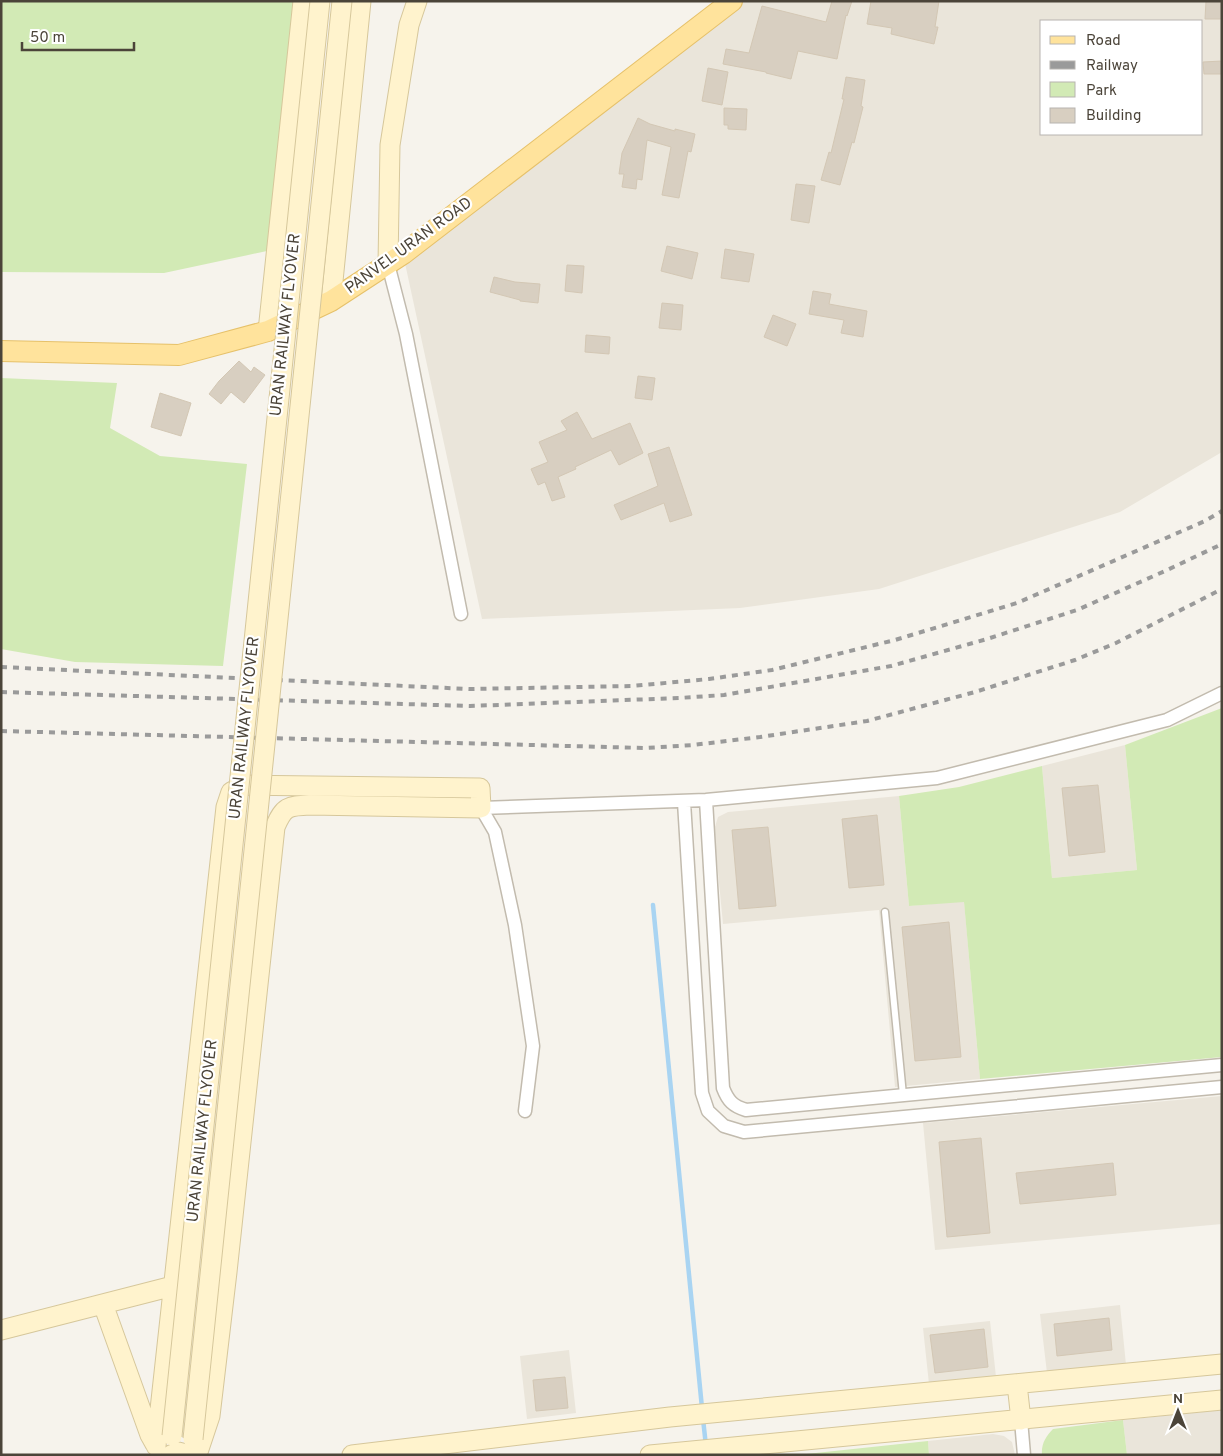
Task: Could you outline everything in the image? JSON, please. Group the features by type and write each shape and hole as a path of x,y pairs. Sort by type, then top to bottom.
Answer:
{"main road":[{"path":"268,331 302,1"},
{"name":"URAN RAILWAY FLYOVER","path":"166,1449 320,1"},
{"name":"URAN RAILWAY FLYOVER","path":"194,1451 342,1"},
{"path":"331,301 361,1"},
{"path":"388,264 390,145 409,25 417,1"},
{"name":"PANVEL URAN ROAD","path":"1,351 179,355 268,331 331,301 411,248 732,1"},
{"path":"103,1304 150,1435 166,1449 178,1452 194,1451 210,1416 275,827 281,812 292,806 310,805 481,808 480,788 244,785 231,792 226,807 173,1286 166,1449"},
{"path":"1,1330 173,1286"},
{"path":"352,1455 702,1414 1222,1364"},
{"path":"1017,1384 1021,1420"},
{"path":"650,1455 1222,1400"}],"street":[{"path":"388,264 406,334 461,614"},
{"path":"525,1111 533,1046 515,926 495,832 481,808 684,802 937,778 1167,720 1222,693"},
{"path":"706,800 723,1088 727,1099 735,1107 746,1110 1222,1065"},
{"path":"684,802 702,1093 708,1110 724,1126 744,1132 1222,1087"},
{"path":"1021,1420 1024,1455"}],"lane":[{"path":"885,912 903,1095"}],"shaded area":[{"path":"729,1 1222,1 1222,452 1120,512 879,589 740,608 482,619 403,254"},
{"path":"1125,745 1137,870 1052,878 1042,766"},
{"path":"899,796 909,906 964,901 980,1079 895,1087 879,910 723,924 714,830 718,817 728,812"},
{"path":"1222,1096 1222,1224 935,1250 923,1123"},
{"path":"1120,1305 1126,1365 1047,1373 1040,1314"},
{"path":"990,1321 996,1377 929,1384 923,1328"},
{"path":"569,1350 576,1413 527,1419 520,1356"},
{"path":"1222,1410 1222,1455 1127,1455 1123,1420"},
{"path":"993,1434 1004,1436 1012,1442 1015,1455 929,1455 928,1441"}],"green space":[{"path":"1,1 295,1 267,251 164,273 1,272"},
{"path":"1,378 117,383 110,428 160,456 247,464 223,666 75,662 1,649"},
{"path":"1222,708 1222,1057 980,1079 964,902 909,906 899,796 959,787 1042,766 1052,878 1137,870 1125,745"},
{"path":"1123,1420 1127,1455 1042,1455 1044,1440 1053,1429"},
{"path":"928,1441 929,1455 797,1455"}],"building":[{"path":"832,1 852,1 846,15 837,59 798,51 791,79 723,64 726,49 749,53 762,6 826,22"},
{"path":"871,1 939,1 935,27 938,27 934,44 891,34 892,28 867,24"},
{"path":"1206,1 1222,1 1222,19 1205,19"},
{"path":"1222,61 1222,74 1204,74 1203,62"},
{"path":"708,68 728,72 722,105 702,101"},
{"path":"846,77 865,80 861,106 863,107 854,143 852,142 840,185 821,180 829,152 831,153 844,99 842,99"},
{"path":"724,108 747,109 746,130 728,129 728,125 724,125"},
{"path":"638,118 650,124 695,134 691,152 688,151 679,198 662,195 671,147 647,140 642,180 637,179 636,189 622,187 624,174 619,174 622,153"},
{"path":"796,184 815,186 809,223 791,220"},
{"path":"667,246 698,253 692,279 661,271"},
{"path":"725,249 754,254 749,282 721,278"},
{"path":"567,265 584,266 582,293 565,291"},
{"path":"494,277 515,282 540,284 538,303 520,301 490,292"},
{"path":"813,291 831,294 829,304 867,311 863,337 841,333 844,320 809,314"},
{"path":"662,303 683,305 681,330 659,328"},
{"path":"773,315 796,324 787,346 764,337"},
{"path":"586,335 610,337 609,354 585,352"},
{"path":"239,361 251,372 254,367 265,375 244,403 231,392 221,404 209,394"},
{"path":"638,376 655,378 652,400 635,398"},
{"path":"160,393 191,403 181,436 151,427"},
{"path":"577,412 592,439 630,423 643,453 619,465 611,450 575,467 576,469 558,477 565,497 552,501 545,482 538,485 531,469 548,462 539,442 567,430 561,421"},
{"path":"669,447 692,515 670,522 664,503 621,520 614,505 658,486 648,454"},
{"path":"1098,785 1105,852 1069,856 1062,788"},
{"path":"877,815 884,885 849,888 842,819"},
{"path":"768,827 776,906 739,909 732,830"},
{"path":"949,922 961,1057 915,1061 902,927"},
{"path":"981,1138 990,1233 947,1237 939,1142"},
{"path":"1113,1163 1116,1195 1020,1204 1016,1173"},
{"path":"1109,1318 1112,1350 1057,1356 1054,1324"},
{"path":"984,1329 988,1367 935,1373 930,1335"},
{"path":"565,1377 568,1408 536,1411 533,1380"}],"waterway":[{"path":"653,905 702,1408"},
{"path":"703,1419 706,1446"}],"railway":[{"path":"1,667 469,689 632,686 709,679 772,670 895,640 1017,603 1205,521 1222,511"},
{"path":"1,692 470,706 724,695 891,666 987,639 1077,610 1222,544"},
{"path":"1,731 645,748 693,745 867,721 975,692 1075,660 1116,643 1222,589"}]}
